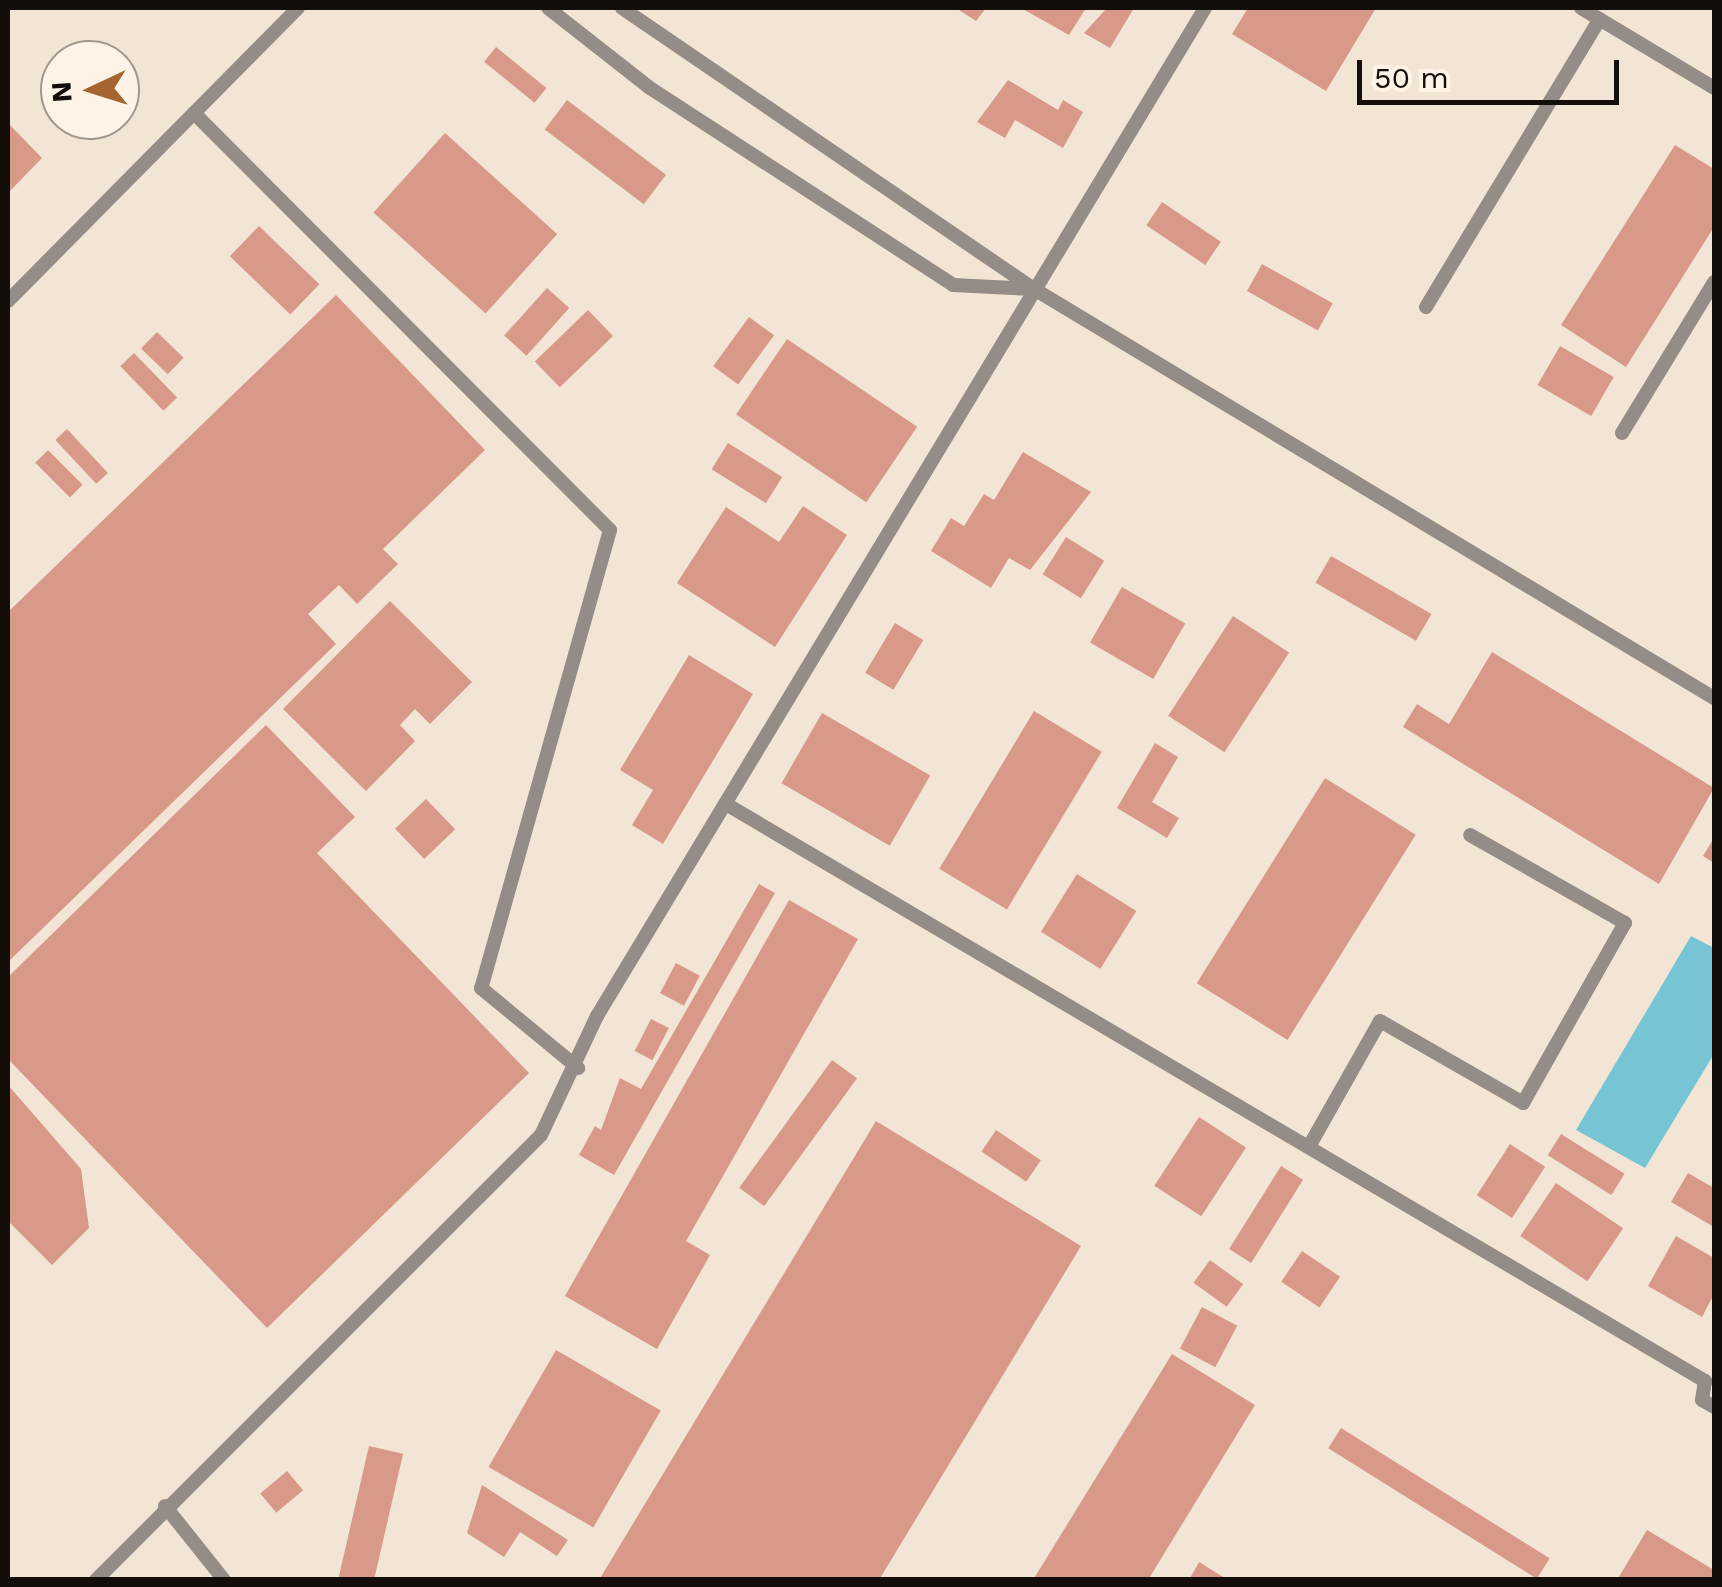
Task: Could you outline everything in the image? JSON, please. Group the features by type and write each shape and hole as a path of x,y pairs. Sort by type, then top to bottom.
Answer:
{"lane":[{"path":"8,301 298,8"},
{"path":"548,8 776,174 954,285 1034,289"},
{"path":"622,8 1034,289 1714,698"},
{"path":"96,1580 165,1506 540,1135 578,1068 597,1016 731,807 1034,289 1205,8"},
{"path":"1581,8 1714,88"},
{"path":"1426,307 1600,20"},
{"path":"194,113 610,530 481,988 578,1068"},
{"path":"1622,433 1714,282"},
{"path":"731,807 1311,1143 1705,1381 1702,1400 1714,1408"},
{"path":"1311,1143 1380,1022 1523,1104 1625,923 1470,835"},
{"path":"165,1506 224,1580"}],"water":[{"path":"1691,936 1714,948 1714,1054 1645,1168 1576,1130"}],"building":[{"path":"956,8 986,8 976,21"},
{"path":"1021,8 1086,8 1069,35"},
{"path":"1107,8 1134,8 1110,48 1084,33"},
{"path":"1248,8 1376,8 1326,91 1232,34"},
{"path":"496,47 547,88 535,103 484,62"},
{"path":"1008,80 1058,110 1063,100 1083,112 1063,148 1015,120 1005,138 977,122"},
{"path":"567,100 666,175 644,204 545,130"},
{"path":"8,123 42,158 8,193"},
{"path":"445,133 557,234 486,314 373,213"},
{"path":"1675,145 1714,169 1714,227 1626,367 1561,325"},
{"path":"1162,202 1221,242 1205,265 1146,225"},
{"path":"259,226 319,284 290,315 230,256"},
{"path":"1262,264 1333,303 1318,330 1247,291"},
{"path":"547,288 569,308 526,356 504,336"},
{"path":"336,295 485,450 383,549 398,564 357,604 339,585 308,614 336,644 8,962 8,612"},
{"path":"588,310 613,336 560,387 535,361"},
{"path":"749,317 774,335 738,385 713,366"},
{"path":"157,332 184,358 168,374 141,349"},
{"path":"787,339 917,427 866,502 736,414"},
{"path":"1560,346 1614,377 1591,416 1538,385"},
{"path":"134,353 177,398 163,411 120,366"},
{"path":"67,429 108,473 96,484 55,440"},
{"path":"728,443 782,477 766,503 712,469"},
{"path":"48,450 83,485 70,497 35,463"},
{"path":"1023,452 1091,492 1030,570 1009,558 991,588 931,551 951,518 964,526 984,494 994,500"},
{"path":"803,506 847,535 775,647 677,583 726,507 779,542"},
{"path":"1066,537 1104,561 1081,598 1043,574"},
{"path":"1331,556 1431,614 1416,641 1316,583"},
{"path":"1122,587 1185,624 1153,679 1090,642"},
{"path":"390,601 472,682 430,724 415,709 400,725 415,741 366,791 283,709"},
{"path":"1233,616 1289,652 1224,752 1168,716"},
{"path":"895,623 923,640 893,690 865,673"},
{"path":"1492,652 1714,788 1659,884 1403,727 1417,704 1449,724"},
{"path":"689,655 753,694 663,844 632,825 653,790 620,770"},
{"path":"1034,711 1102,752 1007,909 939,869"},
{"path":"822,713 930,776 890,846 782,783"},
{"path":"266,725 355,817 317,853 529,1073 267,1328 8,1059 8,977"},
{"path":"1155,743 1178,757 1152,802 1179,818 1167,838 1117,808"},
{"path":"1325,778 1416,835 1288,1040 1197,983"},
{"path":"426,799 455,829 424,859 395,829"},
{"path":"1714,838 1714,863 1703,856"},
{"path":"1077,874 1136,911 1100,969 1041,932"},
{"path":"759,884 775,893 614,1175 579,1155 595,1126 601,1130 620,1078 641,1089"},
{"path":"789,900 858,939 686,1241 710,1255 657,1349 565,1296"},
{"path":"676,963 700,976 684,1006 660,993"},
{"path":"651,1019 669,1028 652,1060 635,1051"},
{"path":"832,1060 857,1078 764,1206 739,1188"},
{"path":"8,1085 81,1169 89,1228 52,1265 8,1221"},
{"path":"1199,1117 1246,1147 1201,1216 1154,1186"},
{"path":"876,1121 1081,1246 879,1580 599,1580"},
{"path":"996,1130 1041,1160 1026,1182 981,1152"},
{"path":"1561,1134 1625,1174 1611,1195 1548,1155"},
{"path":"1510,1144 1545,1167 1512,1218 1477,1195"},
{"path":"1281,1166 1303,1180 1251,1263 1229,1249"},
{"path":"1688,1173 1714,1188 1714,1227 1671,1202"},
{"path":"1556,1183 1623,1228 1587,1281 1520,1236"},
{"path":"1676,1236 1714,1258 1714,1294 1702,1317 1648,1286"},
{"path":"1302,1251 1340,1277 1319,1307 1281,1282"},
{"path":"1210,1260 1243,1284 1227,1307 1194,1283"},
{"path":"1202,1307 1237,1326 1215,1367 1180,1348"},
{"path":"556,1350 661,1410 593,1527 488,1467"},
{"path":"1172,1354 1255,1405 1148,1580 1033,1580"},
{"path":"1341,1428 1550,1558 1537,1579 1328,1448"},
{"path":"369,1446 403,1454 374,1580 338,1580"},
{"path":"287,1471 303,1490 276,1513 260,1493"},
{"path":"482,1485 568,1540 557,1556 520,1532 504,1557 467,1533"},
{"path":"1647,1530 1714,1570 1714,1580 1617,1580"},
{"path":"1199,1562 1228,1580 1189,1580"}]}
